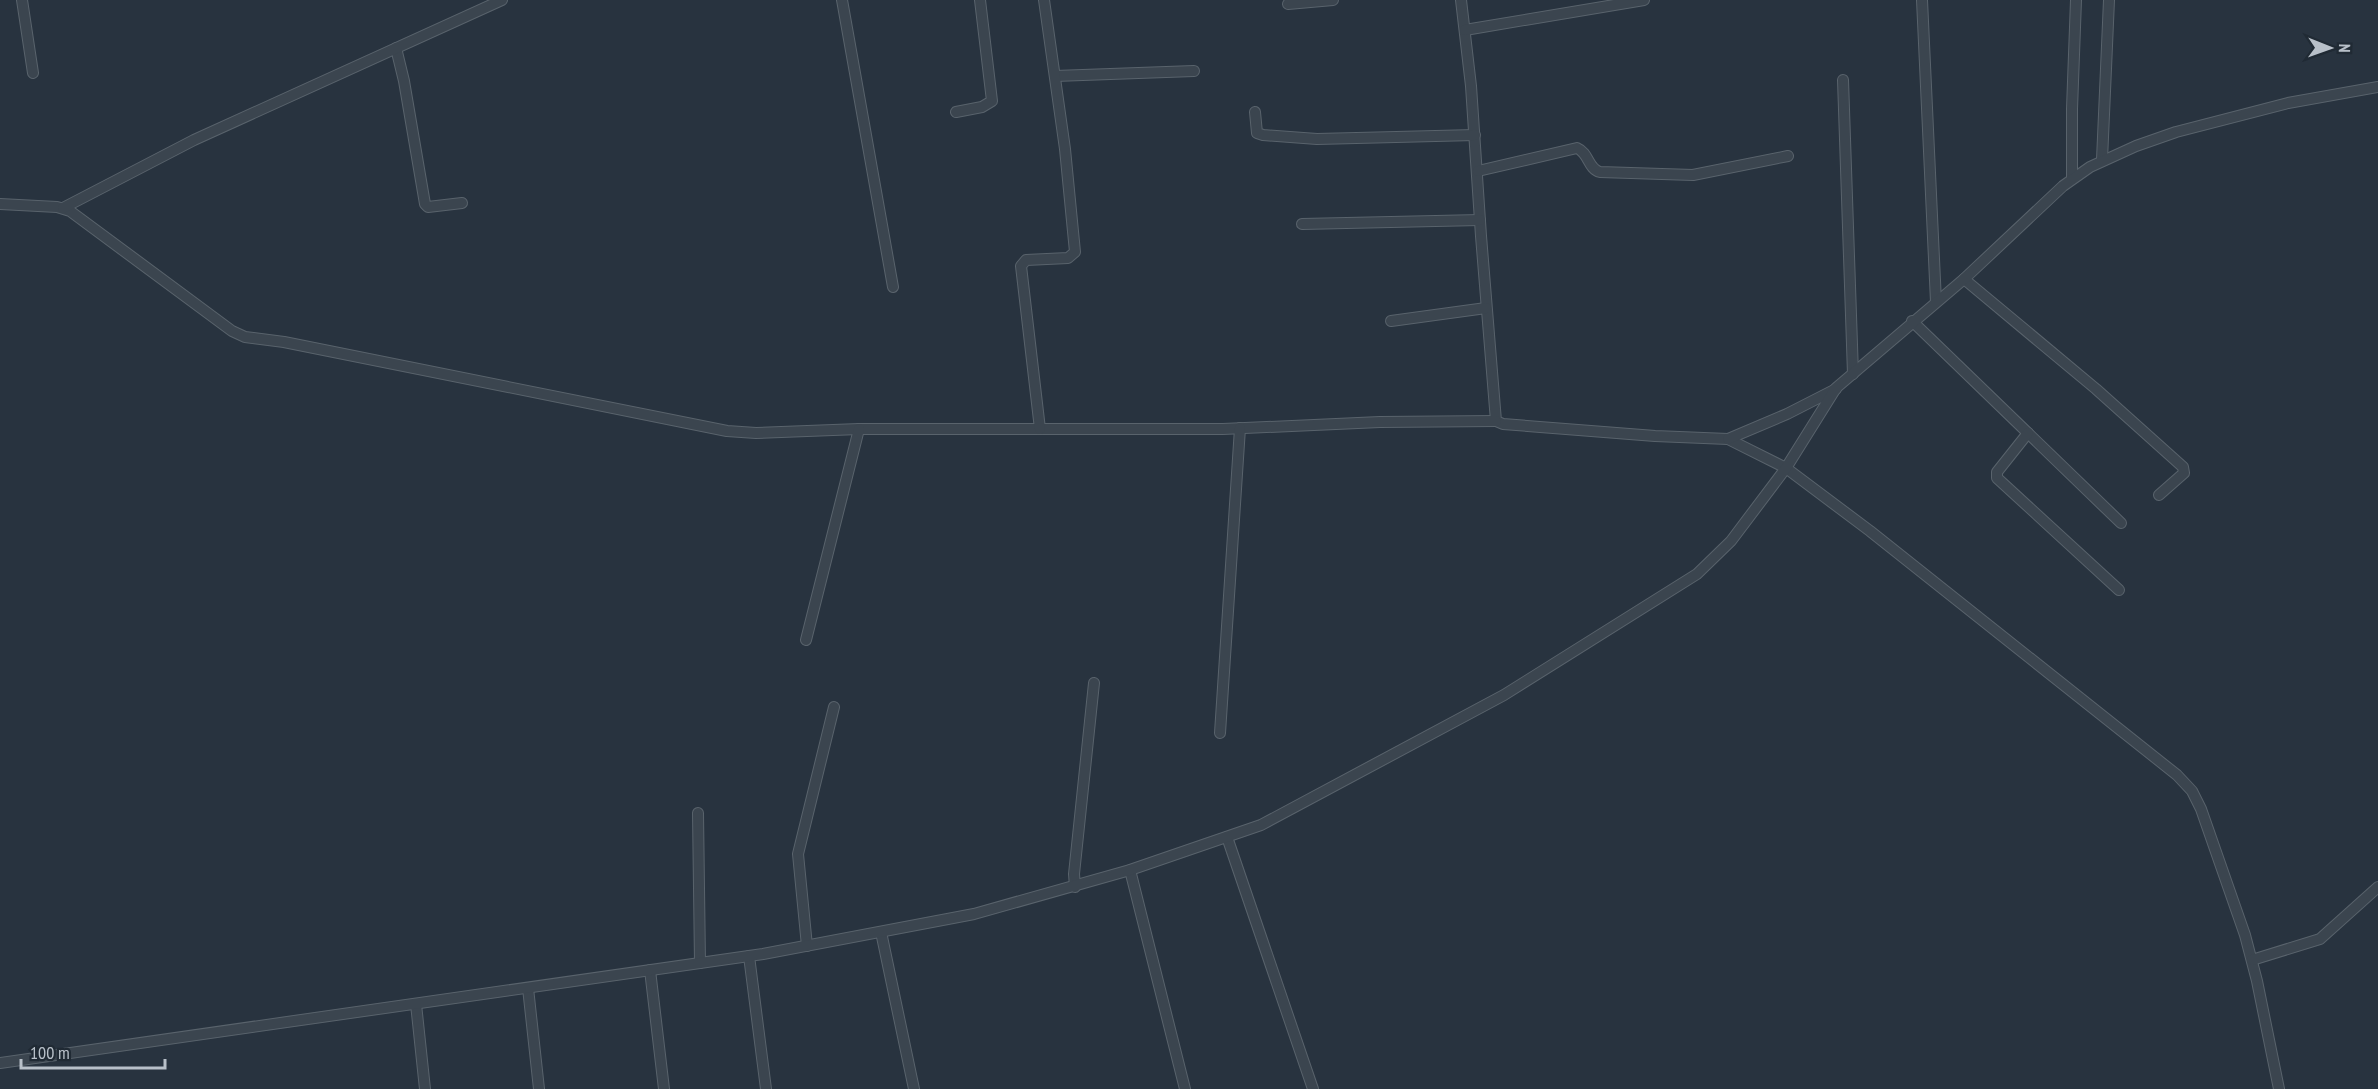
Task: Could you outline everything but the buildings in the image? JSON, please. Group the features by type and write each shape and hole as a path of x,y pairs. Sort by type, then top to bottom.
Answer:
{"street":[{"path":"22,0 33,73"},
{"path":"0,204 63,208 194,140 502,0"},
{"path":"842,0 893,287"},
{"path":"956,112 982,107 992,101 980,0"},
{"path":"1040,429 1021,266 1026,261 1068,258 1075,252 1066,159 1044,0"},
{"path":"1288,3 1333,0"},
{"path":"1461,0 1478,171 1486,308 1496,421"},
{"path":"1465,30 1644,0"},
{"path":"1922,0 1936,302"},
{"path":"2072,179 2076,0"},
{"path":"2102,160 2109,0"},
{"path":"396,48 404,81 424,204 428,207 462,203"},
{"path":"1055,76 1194,71"},
{"path":"1843,80 1852,374"},
{"path":"1728,439 1787,414 1836,388 1964,279 2072,179 2102,160 2187,129 2288,103 2378,87"},
{"path":"1256,112 1255,128 1257,133 1263,135 1317,139 1475,135"},
{"path":"1478,171 1577,148 1583,152 1593,170 1600,172 1693,175 1788,156"},
{"path":"63,208 232,331 245,337 284,342 727,431 776,433 859,429 1240,428 1380,422 1496,421 1503,424 1633,435 1728,439 1786,468 1875,535 2187,784 2201,809 2228,883 2252,960 2279,1089"},
{"path":"1302,224 1480,220"},
{"path":"1964,279 2096,389 2184,467 2184,473 2159,495"},
{"path":"1391,321 1486,308"},
{"path":"1912,321 2121,523"},
{"path":"0,1063 807,946 974,914 1075,887 1262,825 1504,695 1697,574 1731,541 1786,468 1836,388"},
{"path":"1220,733 1240,428"},
{"path":"806,640 859,429"},
{"path":"2028,433 1997,472 1997,478 2120,590"},
{"path":"1075,887 1074,874 1094,683"},
{"path":"807,946 798,854 834,707"},
{"path":"698,813 700,963"},
{"path":"1227,837 1313,1089"},
{"path":"1130,870 1166,1004 1185,1089"},
{"path":"2252,960 2320,939 2378,887"},
{"path":"881,932 914,1089"},
{"path":"749,956 766,1089"},
{"path":"650,970 664,1089"},
{"path":"528,988 539,1089"},
{"path":"416,1004 425,1089"}]}
